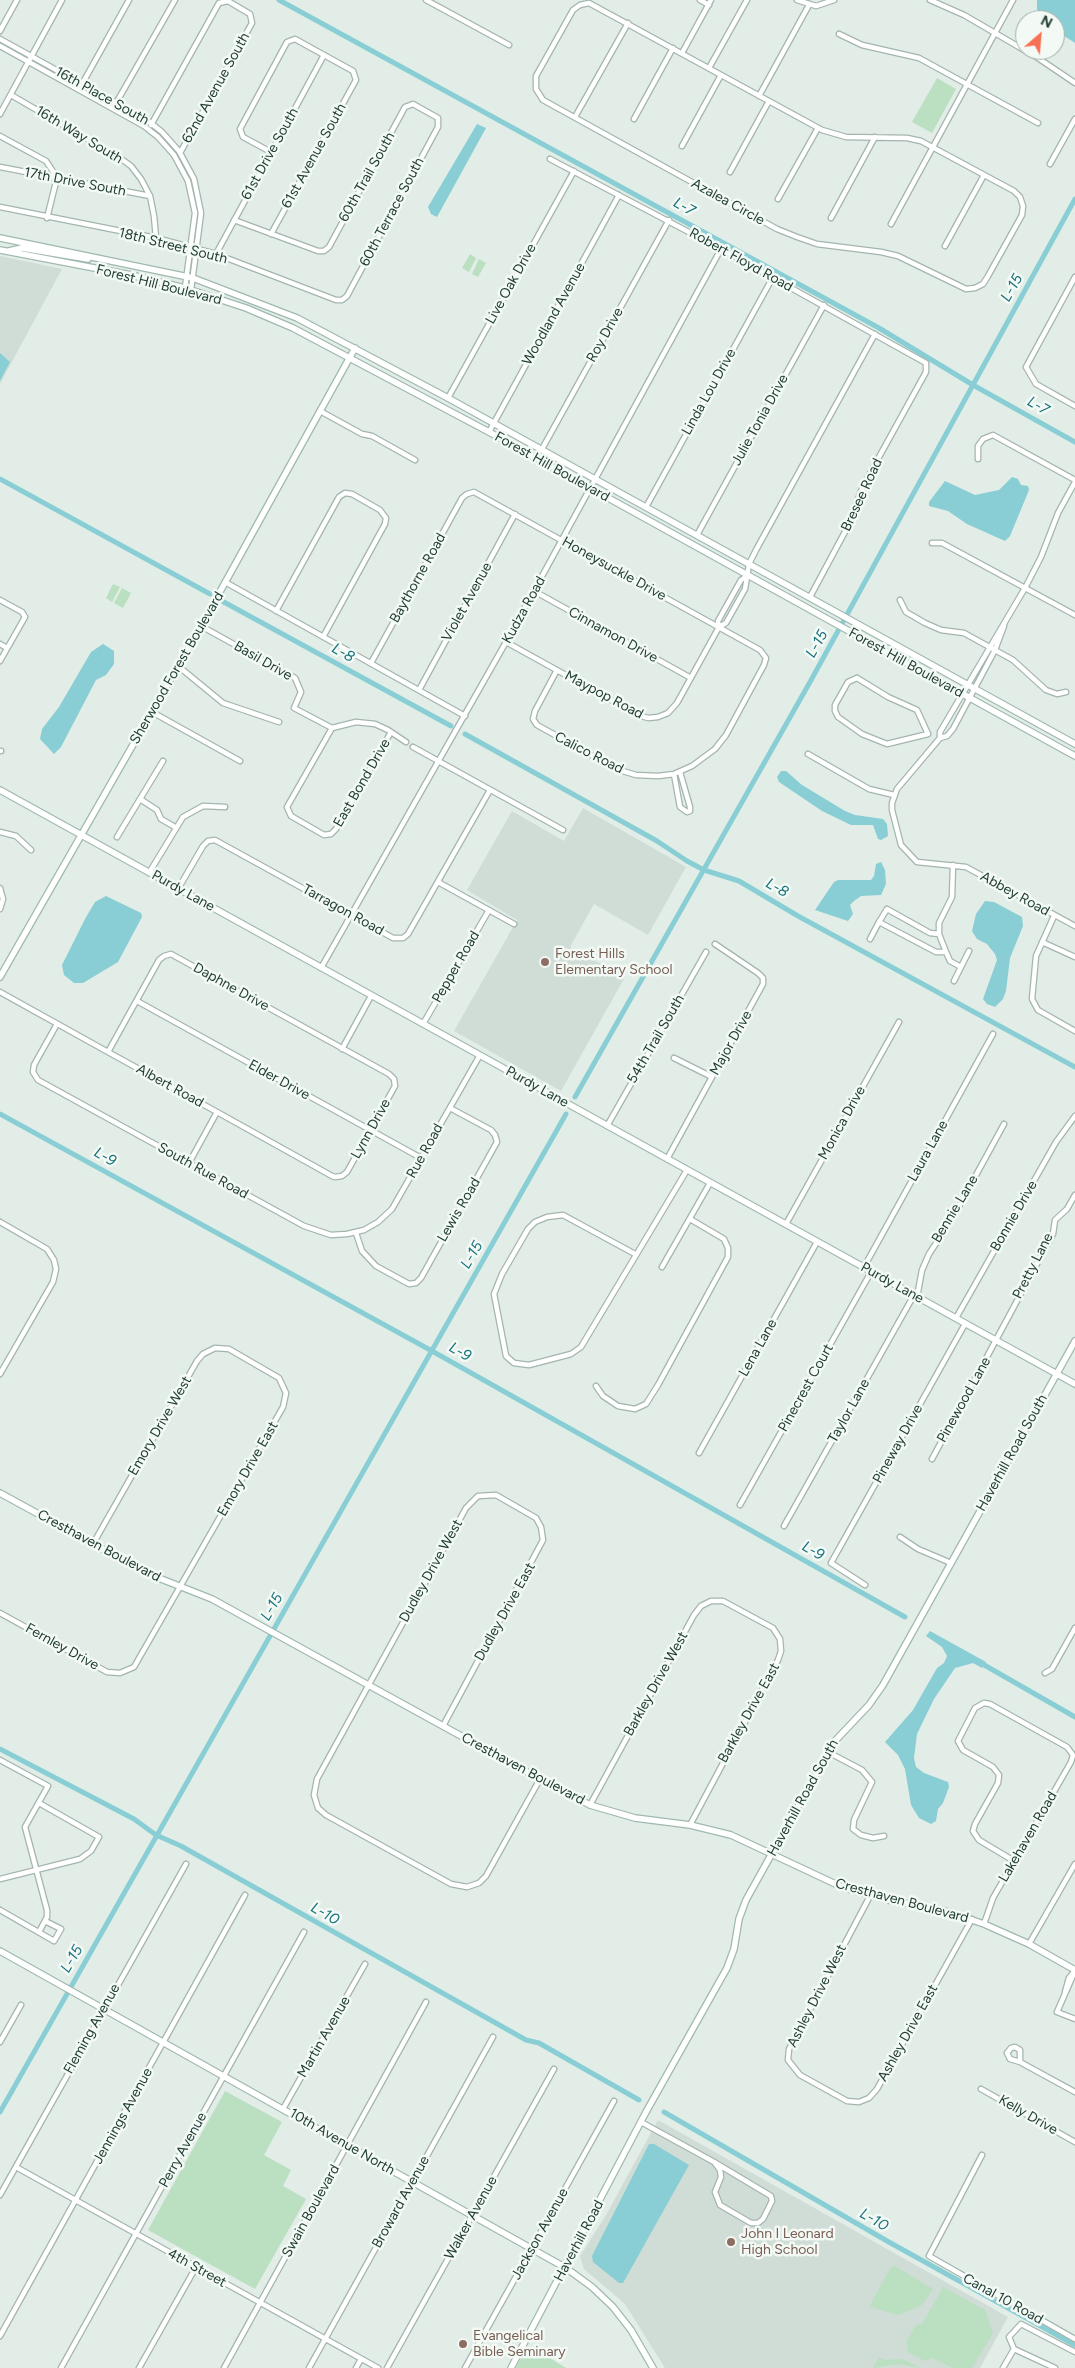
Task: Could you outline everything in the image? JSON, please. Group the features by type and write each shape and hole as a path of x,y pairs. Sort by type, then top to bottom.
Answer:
{"street":[{"path":"0,31 17,0"},
{"path":"0,114 62,0"},
{"path":"79,90 129,0"},
{"path":"113,109 175,0"},
{"path":"426,0 509,45"},
{"path":"682,53 710,2 700,0"},
{"path":"709,68 748,0"},
{"path":"797,0 810,5 823,5 834,0"},
{"path":"930,0 995,34 1075,83"},
{"path":"890,224 1013,0"},
{"name":"62nd Avenue South","path":"152,123 217,6 221,2 228,1 247,12 252,17 252,23 177,158"},
{"name":"Azalea Circle","path":"583,4 592,4 682,53 818,128 838,136 914,138 1014,191 1023,206 1022,214 982,284 975,288 966,289 898,256 817,244 777,229 543,100 537,92 536,76 573,10 583,4"},
{"path":"759,96 810,5"},
{"path":"575,117 628,23"},
{"path":"839,34 862,45 919,58 1038,123"},
{"name":"16th Place South","path":"0,39 152,123 180,152 194,179 199,197 201,222 198,249 188,289"},
{"path":"271,152 243,137 240,132 241,126 287,42 292,39 298,40 324,55"},
{"name":"16th Place South","path":"0,46 148,129 167,145 177,158 188,181 193,198 195,221 190,278"},
{"path":"634,119 673,48"},
{"name":"61st Avenue South","path":"271,234 355,83 356,77 353,71 324,55"},
{"name":"61st Drive South","path":"216,254 324,55"},
{"path":"682,146 721,75"},
{"name":"16th Way South","path":"10,95 123,160 137,174 150,196 156,238"},
{"path":"730,172 769,101"},
{"name":"60th Trail South","path":"271,234 318,252 324,251 329,247 405,108 410,104 436,116 439,121"},
{"path":"1050,164 1075,119"},
{"name":"60th Terrace South","path":"342,300 347,296 438,127 439,121"},
{"path":"148,129 152,123"},
{"path":"778,199 818,128"},
{"path":"0,136 46,161 57,178 47,218"},
{"path":"831,218 875,137"},
{"name":"Robert Floyd Road","path":"550,159 668,220 824,305 924,361 927,366"},
{"name":"17th Drive South","path":"0,167 150,196"},
{"name":"Live Oak Drive","path":"448,398 574,171"},
{"path":"945,246 984,175"},
{"name":"Woodland Avenue","path":"488,432 619,196"},
{"path":"193,198 199,197"},
{"name":"18th Street South","path":"0,207 47,218 156,238 198,249 216,254 336,300 342,300"},
{"path":"234,220 271,234"},
{"name":"Roy Drive","path":"542,449 668,220"},
{"path":"0,244 3,238"},
{"name":"Forest Hill Boulevard","path":"3,238 190,278 288,314 542,449 1075,744"},
{"path":"3,251 22,248 76,258 95,257"},
{"name":"Kudza Road","path":"321,968 466,716 721,249"},
{"name":"Forest Hill Boulevard","path":"3,251 131,275 188,289 270,318 350,356 1075,756"},
{"name":"Linda Lou Drive","path":"646,507 772,277"},
{"path":"1075,277 1026,367 1036,384 1075,406"},
{"name":"Julie Tonia Drive","path":"697,535 824,305"},
{"name":"Maypop Road","path":"506,642 638,715 648,718 662,716 670,711 691,678 719,627 726,623 745,588 749,564 875,334"},
{"name":"Sherwood Forest Boulevard","path":"0,978 201,626 355,348"},
{"name":"Bresee Road","path":"810,597 847,528 863,486 926,372 927,366"},
{"path":"320,411 362,434 372,436 415,460"},
{"path":"808,754 869,788 894,795 940,738 947,736 953,729 970,699 972,686 990,648 1041,557 1058,513 1075,481 993,436 983,439 978,446 978,459"},
{"name":"Honeysuckle Drive","path":"467,494 477,493 760,650"},
{"path":"276,611 342,494 352,494 385,514 385,524 323,637"},
{"name":"Baythorne Road","path":"371,663 467,494"},
{"name":"Violet Avenue","path":"418,690 515,514"},
{"path":"932,543 942,543 1075,616"},
{"name":"Maypop Road","path":"719,627 718,622 722,613 741,580 747,576"},
{"path":"225,582 466,716"},
{"name":"Cinnamon Drive","path":"534,592 691,678"},
{"path":"0,600 24,614 0,661"},
{"path":"900,600 906,612 925,623 941,630 964,633 1022,666 1046,690 1057,694 1066,692"},
{"path":"940,738 940,732 962,694 972,686 995,650 1004,624"},
{"name":"Basil Drive","path":"201,626 295,678 301,692 294,708 332,728"},
{"path":"0,644 7,648"},
{"name":"Calico Road","path":"557,670 535,712 534,719 539,727 616,769 647,776 674,774 701,761 722,741 764,665 765,655 760,650"},
{"path":"178,666 223,703 279,722"},
{"path":"860,678 888,697 919,712 928,734 891,744 862,734 836,714 835,705 851,680 860,678"},
{"path":"152,712 240,761"},
{"path":"332,728 364,722 382,726 406,742"},
{"name":"East Bond Drive","path":"332,728 288,803 289,813 321,834 331,834 336,829 391,732"},
{"path":"413,747 563,830"},
{"path":"117,837 163,761"},
{"path":"674,774 680,807 686,812 690,811 680,772"},
{"name":"Purdy Lane","path":"0,790 1075,1384"},
{"name":"Tarragon Road","path":"178,889 203,846 208,841 215,840 393,938 403,938 408,934 490,790"},
{"name":"Abbey Road","path":"894,795 892,803 893,820 906,851 917,862 966,867 1075,926"},
{"path":"140,799 157,810 161,819 175,827"},
{"path":"149,873 182,817 196,808 213,805 225,807"},
{"path":"0,832 16,836 31,850"},
{"path":"953,865 952,897 939,923 939,934 950,961 961,967"},
{"path":"438,882 514,924"},
{"path":"0,888 3,899 0,909"},
{"path":"870,939 887,909 930,933 939,934"},
{"name":"Pepper Road","path":"423,1024 488,910"},
{"path":"1054,916 1036,956 1032,1002 1038,1010 1075,1030"},
{"path":"879,922 936,952 946,952"},
{"path":"1042,942 1075,957"},
{"name":"Major Drive","path":"667,1159 763,984 763,978 758,973 715,944"},
{"path":"954,981 969,951"},
{"name":"54th Trail South","path":"607,1126 706,952"},
{"name":"Daphne Drive","path":"108,1052 159,960 170,954 389,1074 394,1079"},
{"name":"Albert Road","path":"0,992 332,1176 342,1176"},
{"path":"342,1049 372,996"},
{"name":"Elder Drive","path":"136,1001 421,1158"},
{"name":"Monica Drive","path":"786,1224 899,1022"},
{"name":"South Rue Road","path":"57,1024 34,1065 33,1072 36,1078 310,1229 331,1235 356,1232"},
{"name":"Laura Lane","path":"864,1267 993,1034"},
{"name":"Rue Road","path":"356,1232 378,1222 392,1209 480,1055"},
{"path":"674,1058 712,1077"},
{"name":"Lynn Drive","path":"342,1176 347,1172 394,1089 394,1079"},
{"name":"Lewis Road","path":"356,1232 362,1251 370,1262 406,1283 416,1283 420,1278 496,1145 495,1135 450,1108"},
{"path":"189,1163 217,1112"},
{"name":"Bonnie Drive","path":"956,1318 1052,1150 1075,1116"},
{"name":"Bennie Lane","path":"915,1296 922,1270 929,1254 952,1219 1004,1124"},
{"path":"636,1254 563,1215 547,1217 535,1222 528,1229 506,1266 494,1294 506,1356 514,1363 529,1365 571,1354 578,1350 687,1170"},
{"path":"662,1267 710,1182"},
{"name":"Pretty Lane","path":"994,1340 1053,1234 1055,1220 1067,1209 1075,1195"},
{"path":"596,1386 608,1400 624,1408 635,1409 646,1404 658,1385 728,1258 728,1248 721,1236 690,1219"},
{"path":"0,1222 49,1251 54,1260 56,1273 0,1374"},
{"name":"Lena Lane","path":"699,1453 817,1242"},
{"name":"Pinecrest Court","path":"740,1505 871,1272"},
{"name":"Taylor Lane","path":"784,1526 915,1296"},
{"name":"Pineway Drive","path":"865,1585 831,1564 965,1324"},
{"name":"Pinewood Lane","path":"932,1459 993,1347 994,1340"},
{"name":"Haverhill Road South","path":"646,2112 727,1968 743,1908 828,1752 841,1732 876,1695 1075,1341"},
{"name":"Emory Drive West","path":"93,1544 201,1356 209,1350 222,1348 232,1350 250,1360"},
{"name":"Emory Drive East","path":"126,1672 139,1662 285,1404 285,1390 280,1378 250,1360"},
{"name":"Cresthaven Boulevard","path":"0,1493 146,1573 212,1599 540,1779 590,1804 635,1818 690,1825 731,1835 826,1880 870,1896 945,1911 972,1919 1029,1944 1075,1971"},
{"name":"Dudley Drive West","path":"516,1504 493,1494 478,1496 470,1502 317,1779 314,1795 318,1808 326,1814 457,1886 476,1884 486,1876 540,1779"},
{"name":"Dudley Drive East","path":"443,1726 541,1546 543,1537 540,1524 531,1514 516,1504"},
{"path":"900,1538 951,1563"},
{"name":"Barkley Drive West","path":"590,1804 696,1611 711,1601 720,1601 746,1612"},
{"name":"Barkley Drive East","path":"690,1825 780,1654 781,1644 775,1631 746,1612"},
{"name":"Fernley Drive","path":"0,1613 107,1672 126,1672"},
{"path":"1045,1673 1052,1668 1075,1628"},
{"name":"Lakehaven Road","path":"984,1924 993,1898 1071,1762 1072,1752 1067,1747 990,1704 984,1703 975,1708 958,1741 963,1750 993,1767 999,1775 998,1783 973,1831 977,1838 1014,1861"},
{"path":"828,1752 862,1770 872,1782 854,1820 854,1829 861,1835 873,1838 884,1836"},
{"path":"0,1760 48,1786 25,1827 47,1910 45,1921 38,1932"},
{"path":"0,1879 83,1857 91,1850 99,1838 38,1803"},
{"name":"Fleming Avenue","path":"0,2195 102,2010 186,1864"},
{"path":"1029,1944 1075,1864"},
{"name":"Jennings Avenue","path":"0,2336 164,2044 245,1895"},
{"name":"Ashley Drive West","path":"819,2087 796,2071 788,2060 788,2049 870,1896"},
{"path":"0,1910 54,1941 60,1929 45,1921"},
{"name":"Ashley Drive East","path":"819,2087 847,2101 860,2102 869,2098 877,2089 972,1919"},
{"name":"Perry Avenue","path":"61,2368 304,1932"},
{"name":"10th Avenue North","path":"0,1952 566,2268 609,2302 631,2330 652,2368"},
{"name":"Martin Avenue","path":"283,2109 365,1964"},
{"path":"1075,1971 1069,1978 1057,2012 1075,2019"},
{"name":"Swain Boulevard","path":"224,2368 426,2002"},
{"path":"0,2042 21,2006"},
{"name":"Broward Avenue","path":"308,2368 493,2037"},
{"path":"1020,2062 1075,2092"},
{"name":"Walker Avenue","path":"387,2368 554,2069"},
{"name":"Kelly Drive","path":"981,2089 1075,2142"},
{"name":"Jackson Avenue","path":"465,2368 614,2101"},
{"name":"Haverhill Road","path":"511,2368 566,2268 646,2112"},
{"path":"641,2122 714,2162 772,2196 772,2201 763,2219 758,2223 751,2223 720,2205 716,2192 721,2177 720,2170 714,2162"},
{"name":"Canal 10 Road","path":"982,2155 929,2253 932,2258 1075,2338"},
{"name":"4th Street","path":"16,2166 378,2368"},
{"path":"139,2368 196,2267"},
{"path":"1055,2368 1014,2349 1008,2336 1021,2324 1075,2352"},
{"path":"1003,2368 1014,2349"},
{"path":"356,2368 361,2359"},
{"path":"1042,2368 1045,2363"}],"shaded area":[{"path":"0,256 62,269 0,384"},
{"name":"Forest Hills Elementary School","path":"583,808 686,867 648,935 594,904 570,947 625,977 561,1091 454,1031 517,920 467,890 512,811 564,841"},
{"name":"John I Leonard High School","path":"658,2120 1008,2317 980,2368 665,2368 625,2304 584,2269 580,2256 606,2215"}],"green space":[{"path":"937,78 956,89 932,133 912,122"},
{"path":"470,254 476,258 469,272 462,268"},
{"path":"479,259 486,263 478,277 472,274"},
{"path":"113,584 120,587 112,602 106,598"},
{"path":"122,588 131,593 123,608 114,603"},
{"path":"225,2091 282,2122 264,2155 291,2170 283,2186 306,2199 255,2289 148,2230"},
{"path":"895,2266 933,2289 922,2305 899,2315 869,2307 891,2267"},
{"path":"943,2287 985,2310 993,2333 972,2368 952,2368 933,2358 925,2361 908,2352 906,2341 916,2325 922,2324"},
{"path":"532,2347 566,2368 516,2368 525,2350"},
{"path":"879,2357 885,2360 903,2359 920,2368 898,2364 873,2368"}],"water":[{"path":"1037,0 1075,0 1075,43 1065,36 1065,10 1037,10"},
{"path":"477,124 486,128 437,217 431,214 428,207"},
{"path":"0,353 10,362 0,381"},
{"path":"1012,477 1018,479 1021,485 1028,486 1029,490 1010,536 1005,541 967,524 948,511 929,506 929,502 945,481 975,495 999,490"},
{"path":"103,644 114,651 114,664 106,675 96,680 61,747 54,754 40,739 42,729 59,707 91,652"},
{"path":"781,771 786,771 802,785 845,811 855,815 883,819 887,824 888,836 881,840 878,839 873,825 851,825 822,811 779,782 777,777"},
{"path":"881,862 885,870 886,884 881,895 861,896 854,901 850,905 853,914 848,921 815,910 834,882 838,880 871,880 874,876 876,864"},
{"path":"106,896 141,913 142,917 118,962 83,983 74,983 64,975 62,965 95,902"},
{"path":"985,901 994,902 1022,917 1023,926 1010,958 1006,991 1003,999 995,1007 987,1004 983,999 997,960 987,944 977,939 972,931 976,914"},
{"path":"930,1631 986,1662 982,1668 973,1663 955,1668 934,1699 917,1734 914,1758 916,1767 924,1773 948,1782 949,1787 943,1803 938,1809 936,1821 931,1824 919,1818 911,1805 905,1769 898,1755 885,1742 913,1710 937,1668 944,1663 947,1656 942,1647 926,1636"},
{"path":"649,2144 654,2144 689,2165 623,2283 619,2283 593,2262 592,2256"}],"waterway":[{"name":"L-7","path":"279,0 879,328 973,385 1075,442"},
{"name":"L-15","path":"575,1097 810,682 1075,199"},
{"name":"L-8","path":"0,479 210,594"},
{"name":"L-8","path":"222,601 451,726"},
{"name":"L-8","path":"465,734 657,841 687,861 704,870 739,881 798,916 1075,1067"},
{"name":"L-9","path":"0,1114 432,1351 905,1617"},
{"name":"L-15","path":"0,2112 566,1114"},
{"name":"L-9","path":"979,1662 1075,1717"},
{"name":"L-10","path":"0,1749 134,1819 156,1835 181,1846 526,2040 539,2043 639,2100"},
{"name":"L-10","path":"664,2112 887,2241 1075,2345"}],"place":[{"name":"Forest Hills Elementary School","path":"545,962"},
{"name":"John I Leonard High School","path":"731,2242"},
{"name":"Evangelical Bible Seminary","path":"463,2344"}]}
